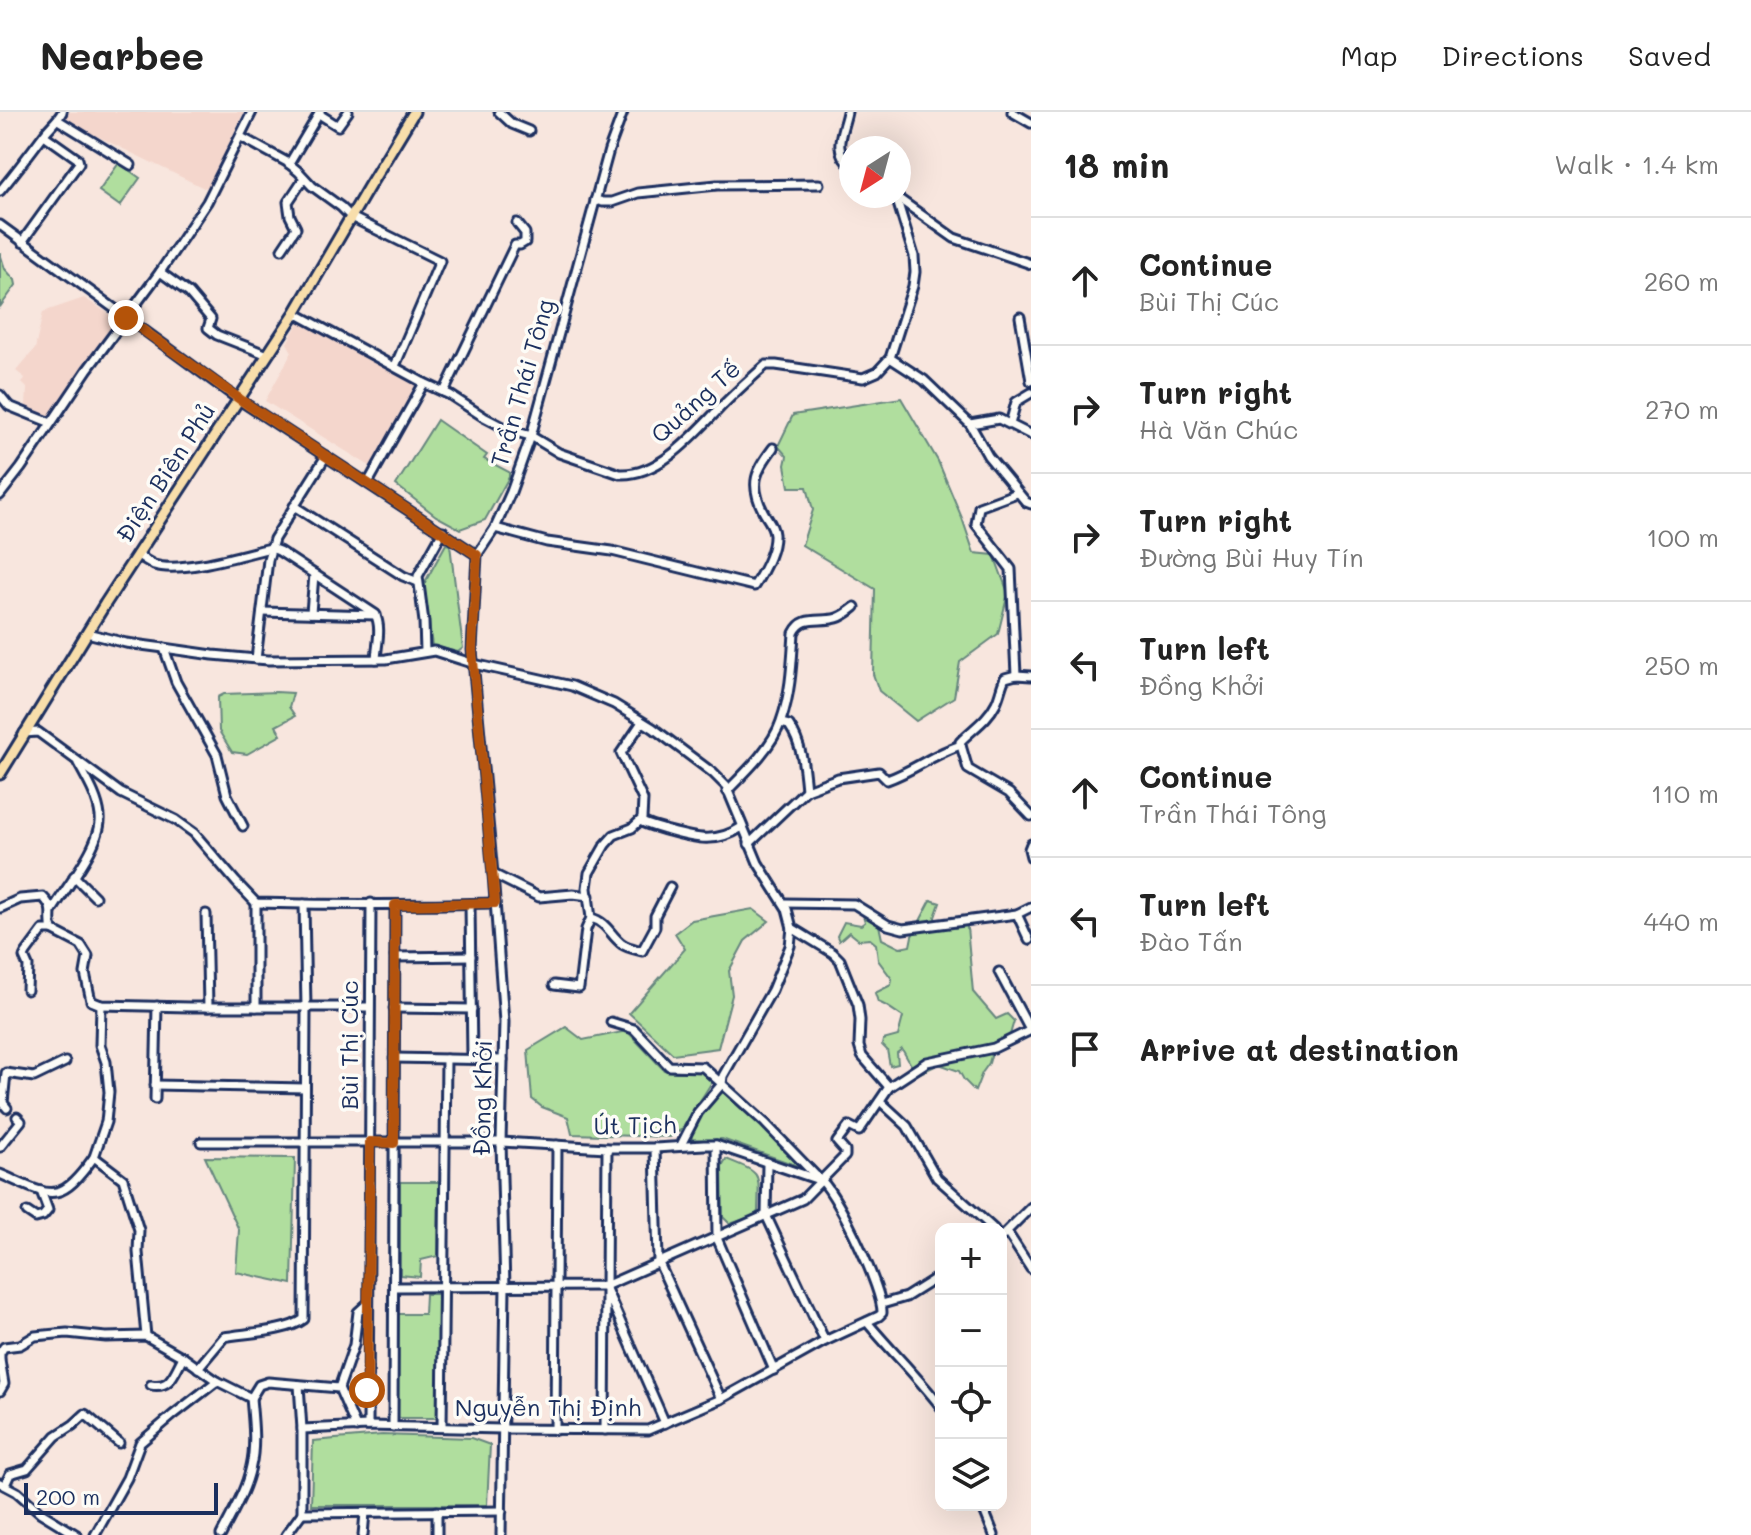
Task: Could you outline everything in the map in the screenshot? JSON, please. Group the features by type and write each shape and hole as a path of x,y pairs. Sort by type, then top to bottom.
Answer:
{"main road":[{"name":"Điện Biên Phủ","path":"0,774 137,554 295,313 411,113"}],"street":[{"path":"0,495 211,196 252,112"},
{"path":"289,164 319,113 338,126 348,112"},
{"path":"499,112 512,124 529,131"},
{"name":"Trần Thái Tông","path":"474,663 473,607 477,555 495,528 531,436 609,150 623,112"},
{"path":"841,136 847,112"},
{"path":"1012,112 1031,123"},
{"path":"0,191 60,116 131,165"},
{"path":"22,242 79,163 78,159 44,135"},
{"path":"241,137 289,164 351,217 440,261 395,366"},
{"path":"282,249 296,228 288,202 304,178"},
{"path":"595,200 612,202 638,193 717,185 819,184"},
{"path":"911,207 954,238 1031,264"},
{"path":"899,208 914,256 915,272 890,358 924,380 970,424 988,456 1017,493 1031,504"},
{"path":"444,392 515,245 525,242 525,233 517,223"},
{"path":"0,225 238,399 477,555"},
{"path":"160,272 189,293 211,319 208,328 217,335 268,355"},
{"name":"Quảng Tế","path":"295,313 509,430 531,436 559,453 631,475 648,469 678,449 766,365 863,378 877,372 890,358"},
{"path":"1020,317 1031,381"},
{"path":"368,483 424,383"},
{"path":"1010,424 1016,402 1031,393"},
{"path":"0,395 9,406 51,423"},
{"path":"970,424 999,419 1031,435"},
{"path":"495,528 547,542 612,551 754,586 767,564 774,536 756,485 758,468 773,448"},
{"path":"256,659 274,539 326,456"},
{"path":"1016,675 1011,569 976,524 979,507 1017,493"},
{"path":"294,506 403,576 418,582"},
{"path":"425,651 419,572 443,531"},
{"path":"137,554 152,564 182,567 271,548 279,551 371,609 379,628 376,659"},
{"path":"311,613 314,574"},
{"path":"727,791 758,760 781,723 797,627 802,622 840,618 855,607"},
{"path":"262,612 376,615"},
{"path":"87,633 126,643 256,659 376,659 434,651 572,686 614,704 713,773 726,786 749,844 784,903 792,928 790,946 772,990 723,1076 722,1084 698,1112 681,1145"},
{"path":"164,648 176,682 217,755 227,795 243,826"},
{"name":"Đồng Khởi","path":"474,663 504,1022 501,1142 505,1287 501,1535"},
{"path":"1031,676 1005,678 989,714 977,728 960,740 968,769 1009,793 1031,816"},
{"path":"554,985 579,988 584,937 591,918 587,888 589,873 614,835 632,828 642,819 643,800 621,753 642,722"},
{"path":"781,723 789,725 796,735 806,790"},
{"path":"24,733 38,732 121,793 176,820 194,833 256,903 256,1007"},
{"path":"749,844 806,790 838,778 879,772 887,780 961,745"},
{"path":"52,911 100,832 95,795 77,761"},
{"path":"640,821 693,838 711,839 731,835 742,827"},
{"path":"1031,844 1031,857"},
{"path":"493,874 539,897 589,896"},
{"path":"74,876 95,897"},
{"path":"591,918 605,924 627,947 642,951 670,887"},
{"path":"0,908 20,899 43,897 52,911 52,930"},
{"path":"256,903 495,903"},
{"name":"Bùi Thị Cúc","path":"368,1426 371,903"},
{"path":"784,903 854,904 888,925 903,929 1017,914 1031,907"},
{"path":"198,1368 224,1337 272,1330 304,1319 304,904"},
{"path":"470,904 472,1059"},
{"path":"393,1427 395,905"},
{"path":"206,914 208,1007"},
{"path":"1017,914 1029,940"},
{"path":"792,928 840,960 859,1011 860,1052 889,1087"},
{"path":"27,990 28,966 24,957 43,930 52,930 81,945 88,956 85,973 91,1001 101,1005 369,1007"},
{"path":"395,957 471,956"},
{"path":"394,1287 605,1286 803,1199 845,1156 845,1151 837,1143 843,1134 850,1126 859,1131 889,1087 929,1061 987,1050 1031,1030 999,972"},
{"path":"27,1212 36,1218 43,1216 94,1157 106,1122 109,1092 106,1062 100,1045 101,1005"},
{"path":"155,1099 157,1006"},
{"path":"394,1008 472,1009"},
{"path":"611,1022 634,1029 669,1066 703,1067 765,1123 829,1188 882,1304"},
{"path":"394,1058 503,1060"},
{"path":"442,1427 446,1059"},
{"path":"7,1108 3,1103 6,1073 33,1077 65,1062"},
{"path":"155,1085 305,1088"},
{"path":"880,1101 907,1126 937,1178 987,1223"},
{"path":"0,1147 21,1121 17,1117"},
{"name":"Út Tịch","path":"201,1142 501,1142 607,1148 716,1145 822,1181"},
{"path":"555,1430 557,1145"},
{"path":"716,1145 717,1238 774,1370"},
{"path":"605,1430 607,1148"},
{"path":"655,1148 658,1261 721,1399"},
{"path":"94,1157 123,1179 139,1230 138,1252 146,1336"},
{"path":"767,1164 766,1215 825,1341"},
{"path":"0,1174 48,1194 62,1191"},
{"path":"41,1191 48,1207"},
{"path":"1007,1231 1031,1207"},
{"path":"1007,1240 1031,1269"},
{"name":"Nguyễn Thị Định","path":"302,1429 368,1426 648,1430 721,1399 825,1341 867,1322 882,1313 882,1304 906,1297 935,1279"},
{"path":"605,1286 665,1423"},
{"path":"356,1427 339,1388 354,1345 358,1312 368,1303"},
{"path":"867,1322 935,1400"},
{"path":"0,1391 4,1384 0,1353 4,1347 20,1345 35,1336 67,1333 106,1337 146,1336 217,1381 251,1398"},
{"path":"151,1385 166,1384 183,1357"},
{"path":"95,1535 127,1478 140,1443 217,1381"},
{"path":"221,1535 243,1492 252,1465 251,1398 259,1385 268,1382 339,1388"},
{"path":"286,1535 302,1513 299,1385"},
{"path":"77,1535 3,1484 10,1474 27,1469 56,1436 85,1414 119,1443"},
{"path":"437,1511 437,1535"},
{"path":"302,1513 502,1511"},
{"path":"984,1511 994,1535"},
{"path":"363,1535 365,1513"}],"shaded area":[{"path":"69,112 244,112 209,186 204,188 68,122 66,117"},
{"path":"84,298 111,315 112,329 49,416 26,406 27,388 22,383 25,378 16,371 35,349 43,312"},
{"path":"300,320 420,384 373,468 265,401 292,352 287,343"}],"green space":[{"path":"119,163 140,178 120,206 99,191"},
{"path":"0,253 5,269 16,285 0,307"},
{"path":"901,398 938,461 974,553 994,555 1008,593 998,634 960,662 954,697 916,721 879,691 873,674 875,589 802,545 813,510 807,487 789,487 785,465 787,456 778,446 793,415"},
{"path":"437,420 487,455 484,459 509,472 485,520 460,529 436,516 396,485"},
{"path":"446,544 450,545 463,648 458,652 432,646 424,584"},
{"path":"293,693 289,707 295,716 276,726 281,735 247,754 232,752 219,731 218,697 224,694"},
{"path":"931,900 940,903 936,924 964,918 973,992 996,1019 1007,1014 1014,1021 1009,1038 987,1047 992,1052 989,1063 975,1091 959,1071 939,1064 891,1092 889,1087 911,1065 902,1049 897,1053 898,1064 890,1066 887,1050 882,1045 883,1040 898,1036 903,1017 878,1002 875,993 891,985 892,979 878,960 876,944 870,939 859,940 849,932 839,941 837,936 844,922 861,925 865,922 862,912 870,907 877,916 882,939 900,948 910,946"},
{"path":"753,909 769,921 745,941 729,971 732,995 718,1048 673,1054 629,1013 685,949 675,933 692,920"},
{"path":"566,1027 583,1040 627,1031 664,1070 700,1071 712,1082 682,1129 670,1137 572,1134 568,1117 542,1107 532,1099 528,1050"},
{"path":"727,1092 764,1126 801,1167 722,1139 692,1139 690,1131 717,1093"},
{"path":"205,1157 295,1158 292,1284 236,1272 239,1230"},
{"path":"726,1159 753,1171 759,1188 756,1215 730,1224 723,1217 722,1166"},
{"path":"400,1182 439,1182 438,1256 421,1260 420,1277 400,1275"},
{"path":"425,1294 438,1294 438,1418 397,1418 396,1314 424,1314"},
{"path":"382,1435 471,1438 490,1445 487,1505 311,1505 313,1441"}],"route":[{"path":"126,318 224,389 477,555 472,650 495,903 395,905 394,1143 370,1142 367,1390"}]}
